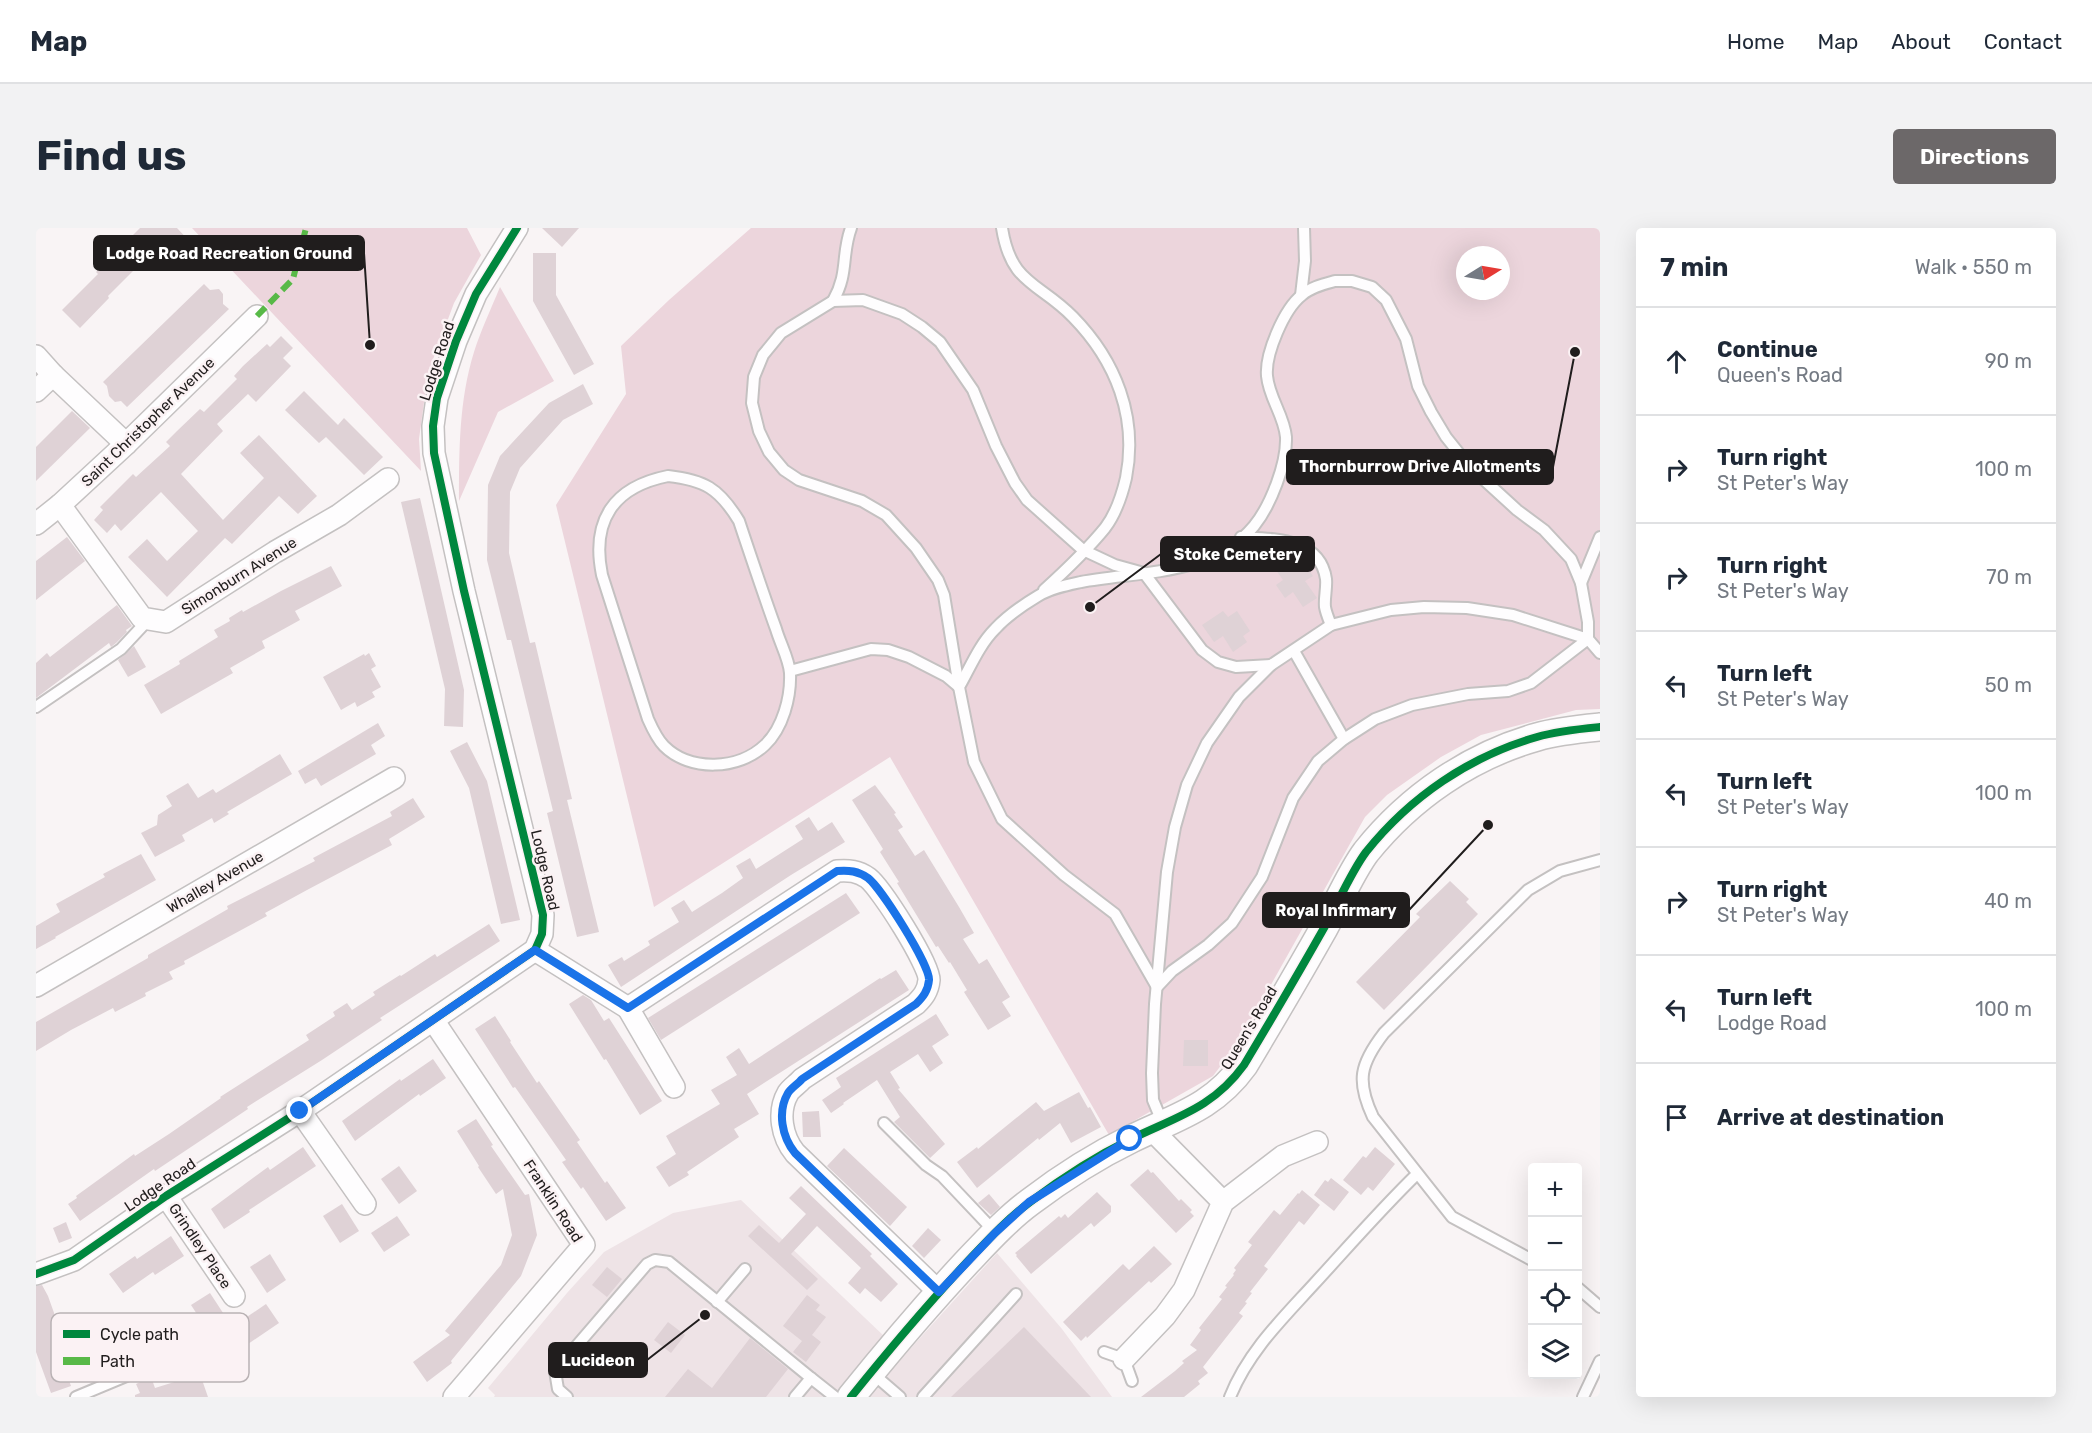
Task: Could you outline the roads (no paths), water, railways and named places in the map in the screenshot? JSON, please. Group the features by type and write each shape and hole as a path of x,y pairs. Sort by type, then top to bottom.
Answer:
{"street":[{"name":"Lodge Road","path":"36,1274 74,1260 166,1196 300,1111 535,950 542,934 543,915 464,591 434,453 437,398 456,341 476,294 517,228"},
{"name":"Saint Christopher Avenue","path":"36,524 126,444 256,316"},
{"path":"36,356 126,444"},
{"path":"36,391 53,375"},
{"name":"Simonburn Avenue","path":"149,619 166,622 275,552 339,515 388,479"},
{"path":"60,505 142,618 149,619"},
{"name":"Queen's Road","path":"851,1397 939,1292 995,1233 1029,1202 1130,1139 1214,1097 1231,1083 1244,1065 1314,945 1365,853 1404,812 1451,774 1488,755 1539,736 1600,727"},
{"name":"Whalley Avenue","path":"36,986 394,778"},
{"path":"628,1008 837,871 852,870 867,877 879,888 925,964 929,978 926,993 916,1004 802,1079 789,1092 783,1108 782,1123 787,1143 795,1153 939,1292"},
{"path":"535,950 628,1008 674,1087"},
{"name":"Franklin Road","path":"433,1020 584,1245 454,1397"},
{"path":"300,1111 365,1204"},
{"path":"1158,1127 1223,1202"},
{"path":"1114,1355 1165,1316 1184,1290 1223,1202 1281,1151 1317,1142"},
{"name":"Grindley Place","path":"166,1196 234,1296"}],"lane":[{"path":"833,301 843,279 845,253 851,228"},
{"path":"959,687 994,629 1040,594 1106,527 1123,490 1130,456 1125,402 1106,362 1082,327 1060,305 1026,281 1012,263 1002,228"},
{"path":"1301,295 1305,252 1304,228"},
{"path":"1040,594 1061,586 1193,565 1227,549 1254,526 1269,502 1285,454 1284,424 1271,393 1267,375 1269,350 1288,313 1301,295 1318,286 1335,281 1352,281 1372,287 1386,300 1406,339 1418,386 1446,437 1470,467 1517,510 1544,530 1571,559 1581,583 1588,639"},
{"path":"1157,987 1115,914 1064,875 1002,819 974,762 944,595 938,580 916,548 886,515 862,501 799,480 784,470 769,452 759,430 752,403 754,377 763,355 781,333 833,301 863,300 884,306 922,327 940,342 973,390 996,446 1015,483 1027,500 1083,550 1115,565 1144,573 1202,650 1218,662 1236,667 1271,665"},
{"path":"668,476 694,480 709,486 721,495 739,520 790,671 787,702 775,732 765,746 747,757 730,764 714,765 680,757 664,746 648,719 602,575 598,556 600,534 612,505 637,484 668,476"},
{"path":"1242,537 1295,542 1309,550 1321,562 1326,579 1325,609 1331,626"},
{"path":"1581,583 1600,537"},
{"path":"1158,1127 1153,1100 1152,1073 1167,872 1175,827 1187,784 1207,743 1239,698 1271,665 1331,626 1391,610 1424,607 1467,608 1513,615 1588,639 1600,653"},
{"path":"36,706 121,649 149,619"},
{"path":"1157,987 1172,971 1208,945 1232,923 1262,877 1293,798 1318,761 1344,740 1375,720 1412,705 1468,694 1508,691 1531,683 1588,639"},
{"path":"790,671 871,649 888,650 909,657 946,676 959,687"},
{"path":"1294,651 1344,740"},
{"path":"1528,1257 1452,1217 1373,1117 1365,1099 1362,1079 1372,1049 1384,1033 1528,890 1560,871 1600,860"},
{"path":"884,1123 927,1165 942,1176 995,1233"},
{"path":"1230,1397 1239,1376 1263,1341 1385,1206 1417,1174"},
{"path":"567,1397 558,1389 555,1371 647,1264 655,1260 669,1262 835,1397"},
{"path":"717,1302 746,1269"},
{"path":"1582,1291 1600,1307"},
{"path":"923,1397 1016,1294"},
{"path":"1114,1355 1132,1381"},
{"path":"1584,1397 1600,1361"},
{"path":"871,1372 900,1397"},
{"path":"795,1397 810,1378"},
{"path":"76,1397 112,1382"}],"place":[{"name":"Lodge Road Recreation Ground","path":"370,345"},
{"name":"Thornburrow Drive Allotments","path":"1575,352"},
{"name":"Stoke Cemetery","path":"1090,607"},
{"name":"Royal Infirmary","path":"1488,825"},
{"name":"Lucideon","path":"705,1315"}]}
